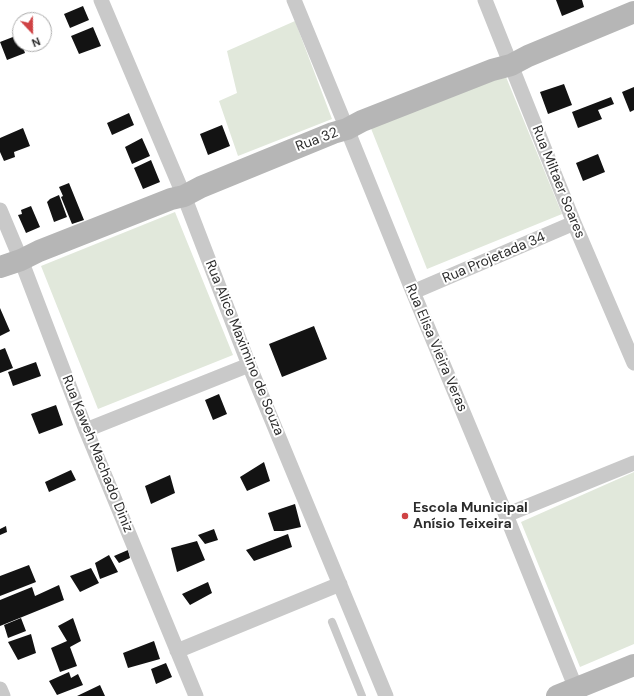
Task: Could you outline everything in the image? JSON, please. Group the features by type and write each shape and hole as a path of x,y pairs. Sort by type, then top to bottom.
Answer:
{"main road":[{"name":"Rua 32","path":"0,267 21,260 61,242 171,199 184,196 201,187 333,133 347,129 362,121 511,64 634,12"},
{"path":"571,693 634,665"}],"street":[{"name":"Rua Alice Maximino de Souza","path":"101,0 184,196 249,365 386,696"},
{"name":"Rua Elisa Vieira Veras","path":"294,0 413,292 506,514 571,693"},
{"name":"Rua Miltaer Soares","path":"484,0 574,223 634,364"},
{"name":"Rua Kaweh Machado Diniz","path":"0,210 21,260 86,430 196,696"},
{"name":"Rua Projetada 34","path":"413,292 574,223"},
{"path":"86,430 249,365"},
{"path":"506,514 634,463"},
{"path":"177,650 340,584"},
{"path":"0,689 3,696"}],"lane":[{"path":"332,622 362,696"}],"shaded area":[{"path":"295,21 332,119 238,156 219,101 237,93 227,51"},
{"path":"504,72 562,214 427,269 370,126"},
{"path":"175,212 233,355 98,409 41,266"},
{"path":"634,472 634,644 580,667 521,522"}],"building":[{"path":"556,0 582,0 584,7 562,16"},
{"path":"83,6 89,20 70,28 64,14"},
{"path":"93,27 101,46 79,54 71,36"},
{"path":"12,37 12,52 25,53 7,60 0,42"},
{"path":"564,84 572,105 548,114 540,92"},
{"path":"634,87 634,110 630,112 622,92"},
{"path":"611,97 614,104 598,110 602,119 578,128 572,112"},
{"path":"129,113 134,125 112,135 107,123"},
{"path":"222,125 230,146 208,155 200,134"},
{"path":"23,128 30,146 14,152 15,157 4,161 0,152 0,138"},
{"path":"142,138 150,156 132,164 125,147"},
{"path":"598,154 605,172 583,181 576,163"},
{"path":"151,160 160,182 143,189 134,168"},
{"path":"69,183 84,220 72,224 61,197 63,196 59,187"},
{"path":"59,195 67,217 54,222 47,202"},
{"path":"31,206 40,227 26,233 18,215 22,214 21,210"},
{"path":"0,308 10,331 0,336"},
{"path":"314,326 327,359 282,377 269,344"},
{"path":"5,348 13,368 0,373 0,350"},
{"path":"36,362 41,376 13,386 8,372"},
{"path":"219,394 227,414 213,420 205,400"},
{"path":"56,405 63,425 39,434 31,414"},
{"path":"264,462 270,481 247,491 240,477"},
{"path":"71,470 76,480 49,492 45,482"},
{"path":"170,475 175,493 151,504 145,486"},
{"path":"295,504 301,527 283,531 274,531 268,513"},
{"path":"6,526 7,532 0,535 0,529"},
{"path":"214,529 218,540 205,544 198,535"},
{"path":"288,534 292,547 254,561 246,550"},
{"path":"197,541 205,560 177,572 171,548"},
{"path":"128,550 130,558 119,563 114,556"},
{"path":"109,555 118,572 100,579 95,563"},
{"path":"29,565 36,582 0,596 0,576"},
{"path":"91,568 99,583 80,592 70,576"},
{"path":"208,582 212,593 190,605 182,594"},
{"path":"59,585 64,600 0,626 0,600 32,587 35,596"},
{"path":"21,618 26,631 8,638 4,625"},
{"path":"73,618 81,641 70,647 77,666 60,672 51,648 67,641 58,626"},
{"path":"31,634 36,653 18,660 8,642"},
{"path":"154,641 160,659 128,668 123,653"},
{"path":"166,663 172,677 156,684 151,669"},
{"path":"69,672 71,678 78,674 83,685 57,695 49,681"},
{"path":"100,685 105,696 77,696"}],"place":[{"name":"Escola Municipal Anísio Teixeira","path":"405,516"}]}
